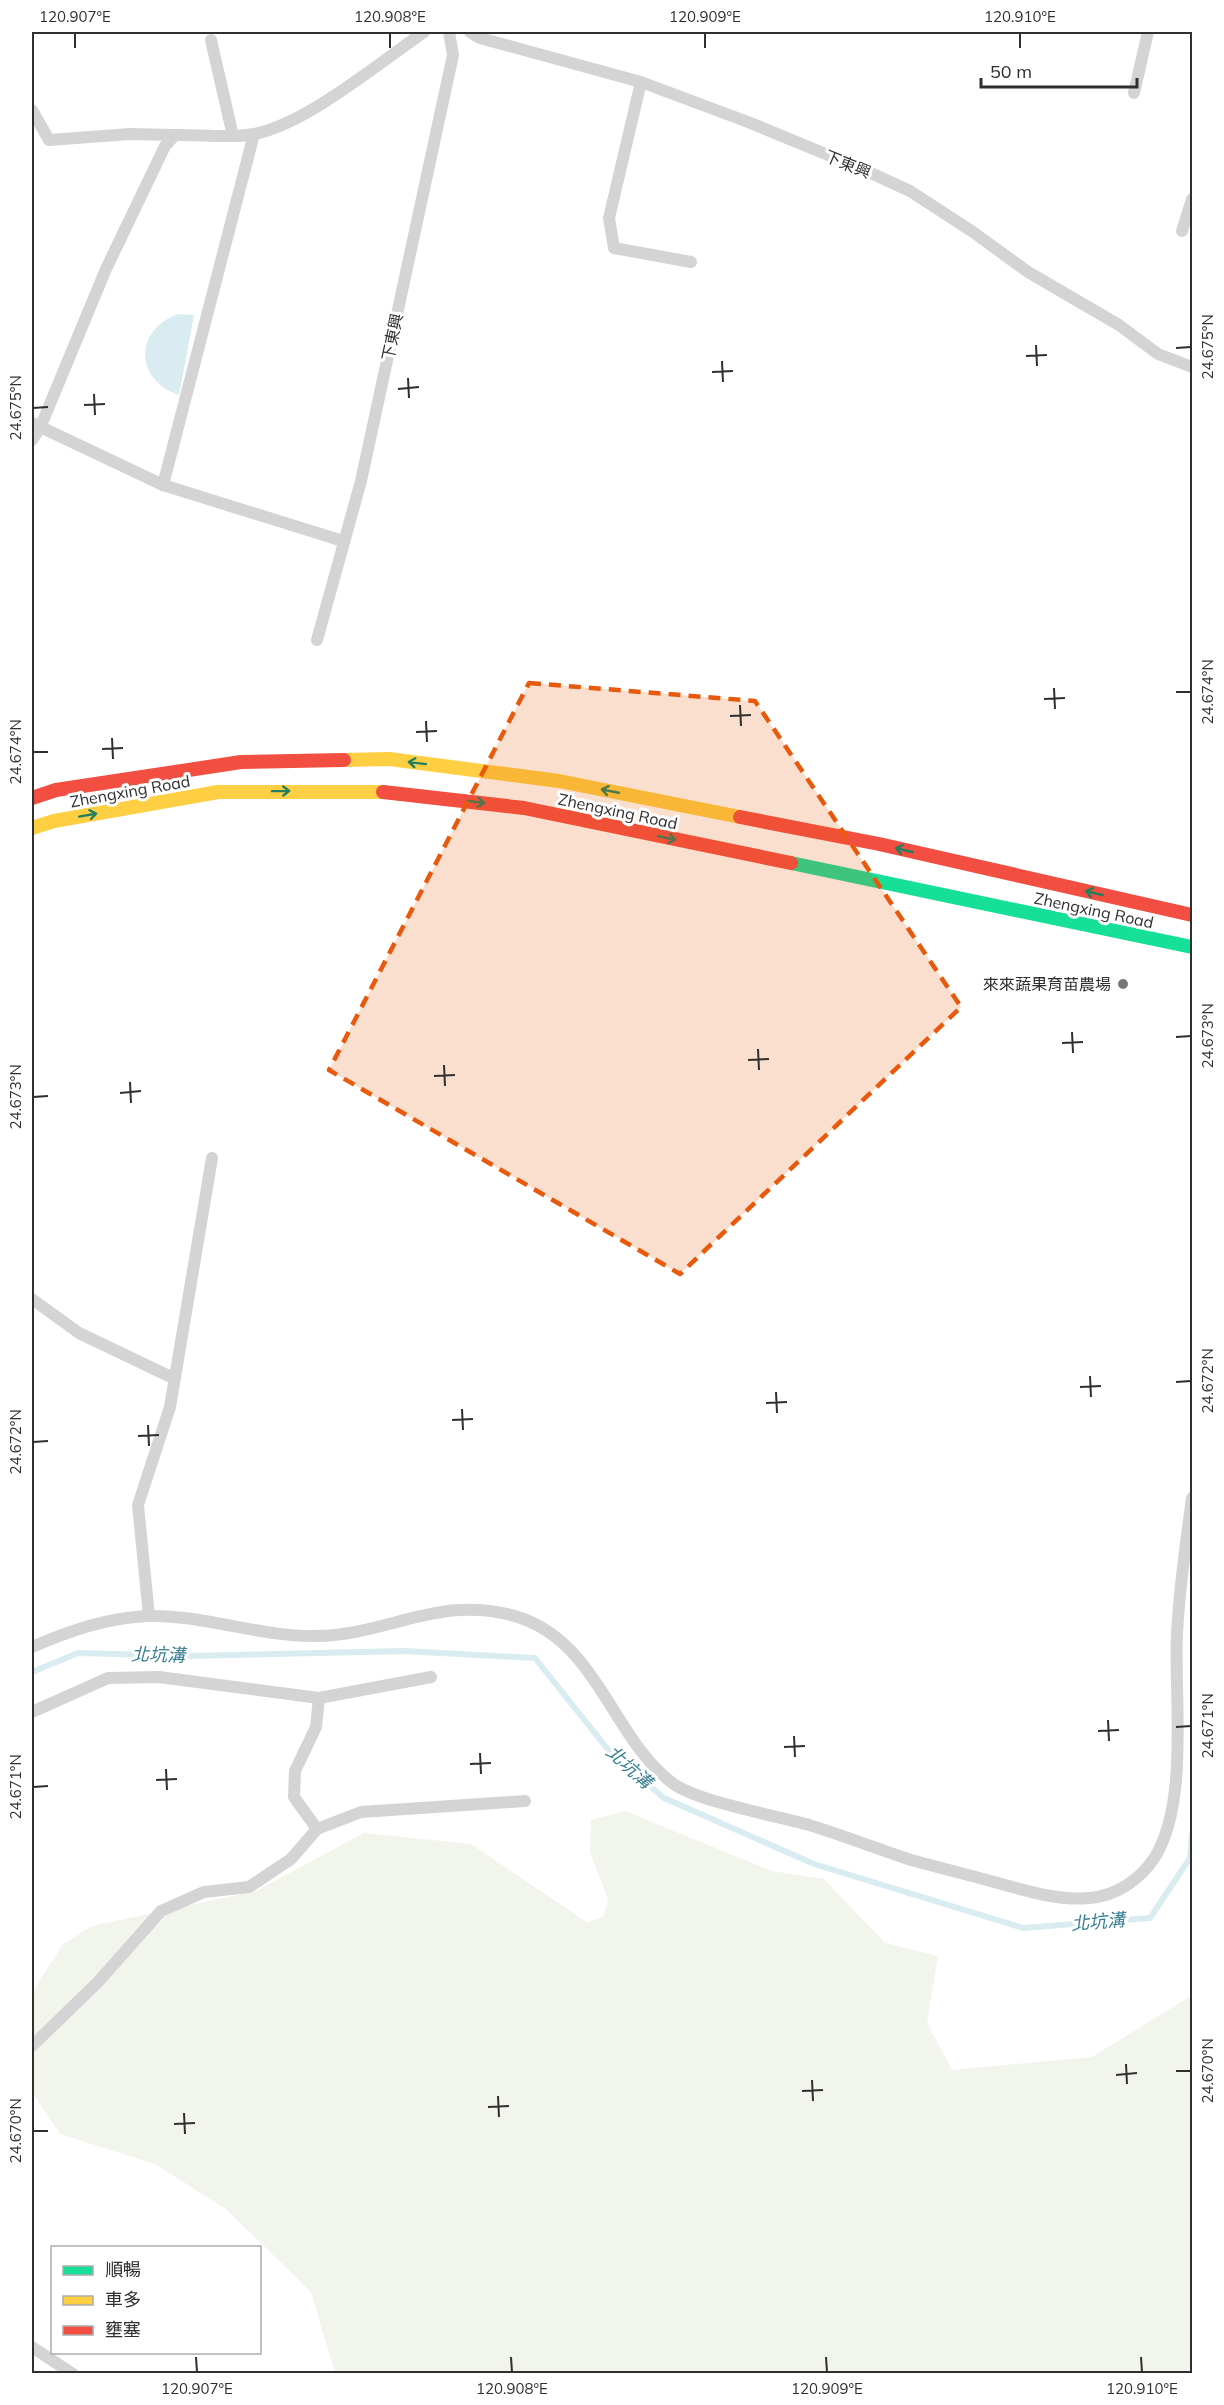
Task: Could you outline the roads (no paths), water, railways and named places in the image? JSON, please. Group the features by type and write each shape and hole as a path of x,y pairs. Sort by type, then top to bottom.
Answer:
{"main road":[{"name":"Zhengxing Road","path":"32,798 56,790 241,762 389,759 559,781 879,844 1192,915"},
{"name":"Zhengxing Road","path":"32,828 54,821 218,792 369,790 524,808 1192,947"}],"lane":[{"path":"32,110 49,140 130,134 233,136 254,134 285,125 317,106 424,32"},
{"name":"下東興","path":"316,640 361,481 453,55 449,32"},
{"name":"下東興","path":"470,32 480,38 641,82 748,122 910,191 973,232 1028,272 1119,325 1158,354 1192,367"},
{"path":"1134,93 1148,32"},
{"path":"211,40 233,136"},
{"path":"641,82 609,218 614,248 691,262"},
{"path":"164,485 254,134"},
{"path":"32,440 36,425 106,269 165,146 175,135"},
{"path":"1182,231 1192,199"},
{"path":"36,425 164,485 343,541"},
{"path":"149,1616 138,1505 170,1407 173,1378 212,1158"},
{"path":"32,1299 79,1333 173,1378"},
{"path":"32,1647 87,1624 149,1616 270,1634 316,1636 351,1633 438,1610 477,1609 522,1619 554,1635 576,1654 653,1767 675,1786 812,1826 909,1859 990,1881 1047,1896 1089,1898 1119,1891 1138,1878 1154,1857 1165,1834 1176,1776 1192,1498"},
{"path":"32,1712 108,1678 159,1677 319,1698 431,1677"},
{"path":"317,1829 294,1797 296,1771 316,1727 319,1698"},
{"path":"32,2046 98,1982 161,1911 204,1892 249,1887 291,1859 317,1829 361,1812 525,1801"},
{"path":"32,2347 73,2373"}],"waterway":[{"name":"北坑溝","path":"32,1672 78,1653 186,1656 404,1651 535,1658 610,1752 664,1798 814,1864 1023,1928 1150,1918 1190,1858 1192,1834"}],"place":[{"name":"來來蔬果育苗農場","path":"1123,984"}]}
